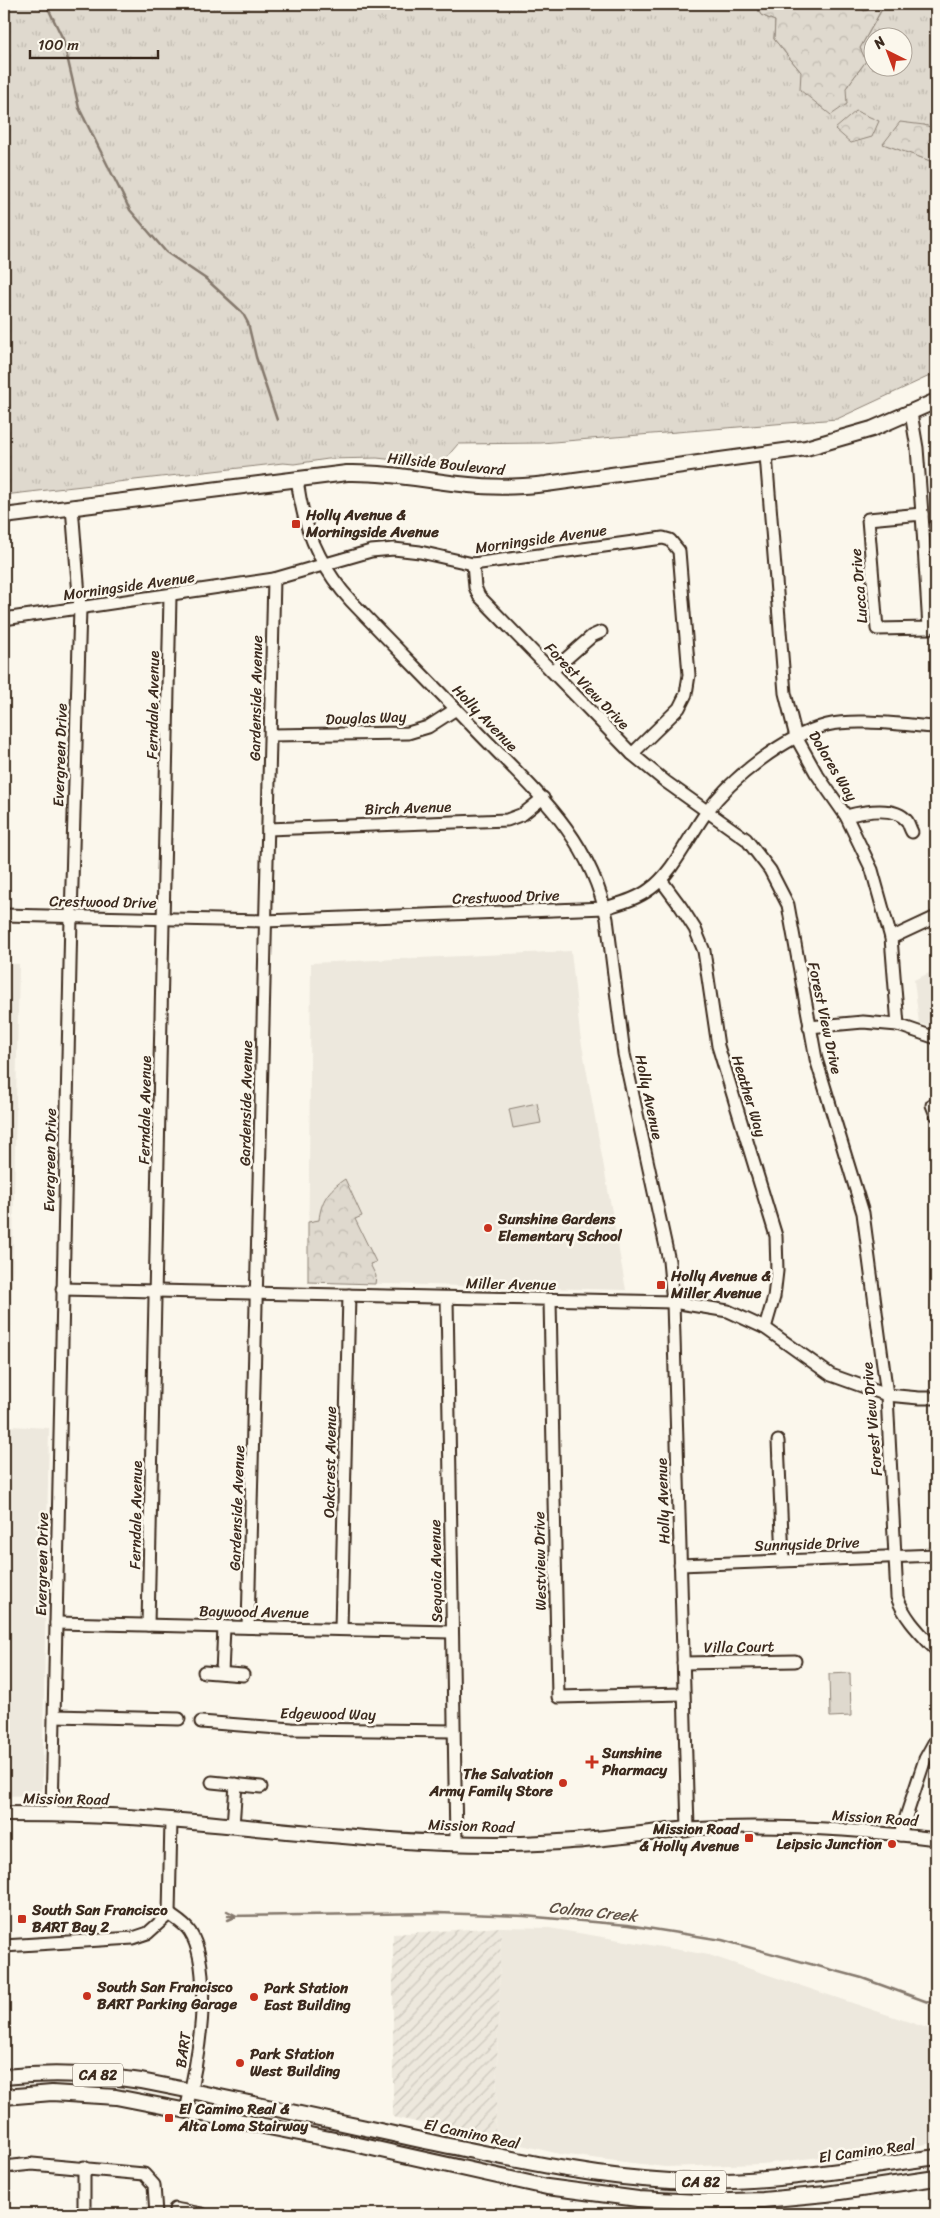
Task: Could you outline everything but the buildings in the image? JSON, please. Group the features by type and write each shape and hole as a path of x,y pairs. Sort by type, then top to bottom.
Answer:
{"main road":[{"name":"Hillside Boulevard","path":"4,516 347,473 371,473 480,486 518,487 766,455 806,448 845,438 911,413 936,401"},
{"name":"Mission Road","path":"4,1814 52,1813 171,1820 456,1843 559,1842 688,1829"},
{"name":"El Camino Real","path":"4,2077 52,2073 122,2078 191,2090 578,2172 640,2179 731,2182 792,2178 936,2157"},
{"name":"CA 82","path":"4,2097 52,2094 116,2096 574,2192 638,2199 731,2202 795,2198 936,2178"},
{"path":"403,2155 416,2139"},
{"path":"894,2163 896,2184"},
{"path":"574,2192 578,2172"}],"street":[{"name":"Lucca Drive","path":"911,413 917,448 922,514 929,628 877,629 868,519 922,514"},
{"name":"Dolores Way","path":"766,455 785,693 796,737 816,773 846,816 872,870 891,938 898,1025"},
{"name":"Holly Avenue","path":"297,478 305,522 323,565 344,594 543,798 561,819 584,852 605,908 624,1054 669,1260 672,1302 688,1829"},
{"name":"Evergreen Drive","path":"52,1813 62,1289 80,608 72,507"},
{"name":"Morningside Avenue","path":"4,619 170,596 274,579 370,551 394,549 420,552 473,564 663,538 670,540 679,551 689,675 686,694 679,708 632,754"},
{"name":"Forest View Drive","path":"473,564 475,587 479,596 632,754 706,812 746,839 770,870 788,905 816,1059 864,1213 887,1395 897,1597 902,1611 910,1624 936,1650"},
{"name":"Gardenside Avenue","path":"248,1627 274,579"},
{"name":"Ferndale Avenue","path":"148,1625 170,596"},
{"path":"552,671 592,636 601,632"},
{"name":"Douglas Way","path":"271,735 408,733 428,727 456,709"},
{"name":"Crestwood Drive","path":"4,915 265,921 605,908 636,898 661,880 706,812 744,772 796,737 828,725 856,723 936,727"},
{"name":"Birch Avenue","path":"268,829 507,820 523,814 543,798"},
{"path":"846,816 869,810 897,813 907,821 912,832"},
{"name":"Heather Way","path":"661,880 691,922 704,951 718,1046 776,1236 778,1271 764,1328"},
{"path":"891,938 936,916"},
{"path":"809,1027 863,1022 898,1025 936,1038"},
{"name":"Miller Avenue","path":"62,1289 672,1302 728,1311 764,1328 831,1375 887,1395 936,1398"},
{"name":"Oakcrest Avenue","path":"341,1629 349,1295"},
{"name":"Sequoia Avenue","path":"447,1298 456,1843"},
{"name":"Westview Drive","path":"550,1300 558,1697 683,1694"},
{"path":"778,1441 783,1559"},
{"name":"Sunnyside Drive","path":"680,1565 783,1559 936,1555"},
{"name":"Baywood Avenue","path":"56,1623 452,1632"},
{"path":"222,1673 224,1627"},
{"name":"Villa Court","path":"683,1663 795,1661"},
{"path":"204,1672 243,1675"},
{"path":"54,1716 179,1718"},
{"name":"Edgewood Way","path":"201,1722 292,1729 454,1731"},
{"path":"900,1835 925,1759 936,1739"},
{"path":"212,1782 261,1787"},
{"path":"233,1826 236,1784"},
{"path":"4,1946 133,1938 148,1933 169,1914 171,1820"},
{"name":"Mission Road","path":"688,1829 759,1827 900,1835 936,1839"},
{"name":"BART","path":"169,1914 189,1930 197,1946 202,1990 202,2025 199,2054 186,2110"},
{"path":"4,2167 32,2164 84,2167 144,2174 154,2185 156,2214"},
{"path":"84,2167 84,2214"},
{"path":"175,2209 202,2214"}],"shaded area":[{"path":"571,951 580,1034 626,1290 308,1282 311,963"},
{"path":"4,964 19,964 9,1426 49,1428 42,1795 4,1796"},
{"path":"936,970 936,1029 919,1023 914,980"},
{"path":"501,1927 549,1928 709,1955 936,2031 936,2143 762,2164 665,2167 560,2154 495,2139"},
{"path":"501,1927 495,2139 393,2117 393,1934"}],"green space":[{"path":"4,4 755,4 761,15 775,21 774,39 801,72 846,88 862,66 862,78 912,78 912,28 871,28 884,6 864,11 856,4 936,4 936,129 924,125 884,144 936,163 936,373 837,419 541,443 458,444 440,465 377,458 328,459 294,464 283,463 4,495"},
{"path":"755,4 856,4 864,11 884,5 871,28 862,28 862,44 860,48 862,52 862,66 846,88 847,104 831,115 800,90 801,72 774,39 775,21 761,15"},
{"path":"856,111 879,121 872,137 851,143 835,129"},
{"path":"900,122 924,125 936,129 936,163 883,144"},
{"path":"537,1103 541,1123 513,1128 509,1109"},
{"path":"345,1179 362,1216 355,1219 376,1262 370,1264 376,1276 375,1284 308,1282 308,1222 319,1220 326,1196"},
{"path":"850,1673 851,1716 830,1717 829,1674"}],"waterway":[{"path":"46,4 63,39 79,108 130,210 166,252 206,279 242,312 248,323 256,357 277,420"},
{"name":"Colma Creek","path":"227,1911 235,1915"},
{"name":"Colma Creek","path":"228,1916 438,1913 524,1916 628,1925 722,1940 862,1978 936,2005"},
{"name":"Colma Creek","path":"228,1920 235,1917"}],"place":[{"name":"Holly Avenue & Morningside Avenue","path":"296,524"},
{"name":"Sunshine Gardens Elementary School","path":"488,1228"},
{"name":"Holly Avenue & Miller Avenue","path":"661,1285"},
{"name":"Sunshine Pharmacy","path":"592,1762"},
{"name":"The Salvation Army Family Store","path":"563,1783"},
{"name":"Mission Road & Holly Avenue","path":"749,1838"},
{"name":"Leipsic Junction","path":"892,1844"},
{"name":"South San Francisco BART Bay 2","path":"22,1919"},
{"name":"South San Francisco BART Parking Garage","path":"87,1996"},
{"name":"Park Station East Building","path":"254,1997"},
{"name":"Park Station West Building","path":"240,2063"},
{"name":"El Camino Real & Alta Loma Stairway","path":"169,2118"}]}
